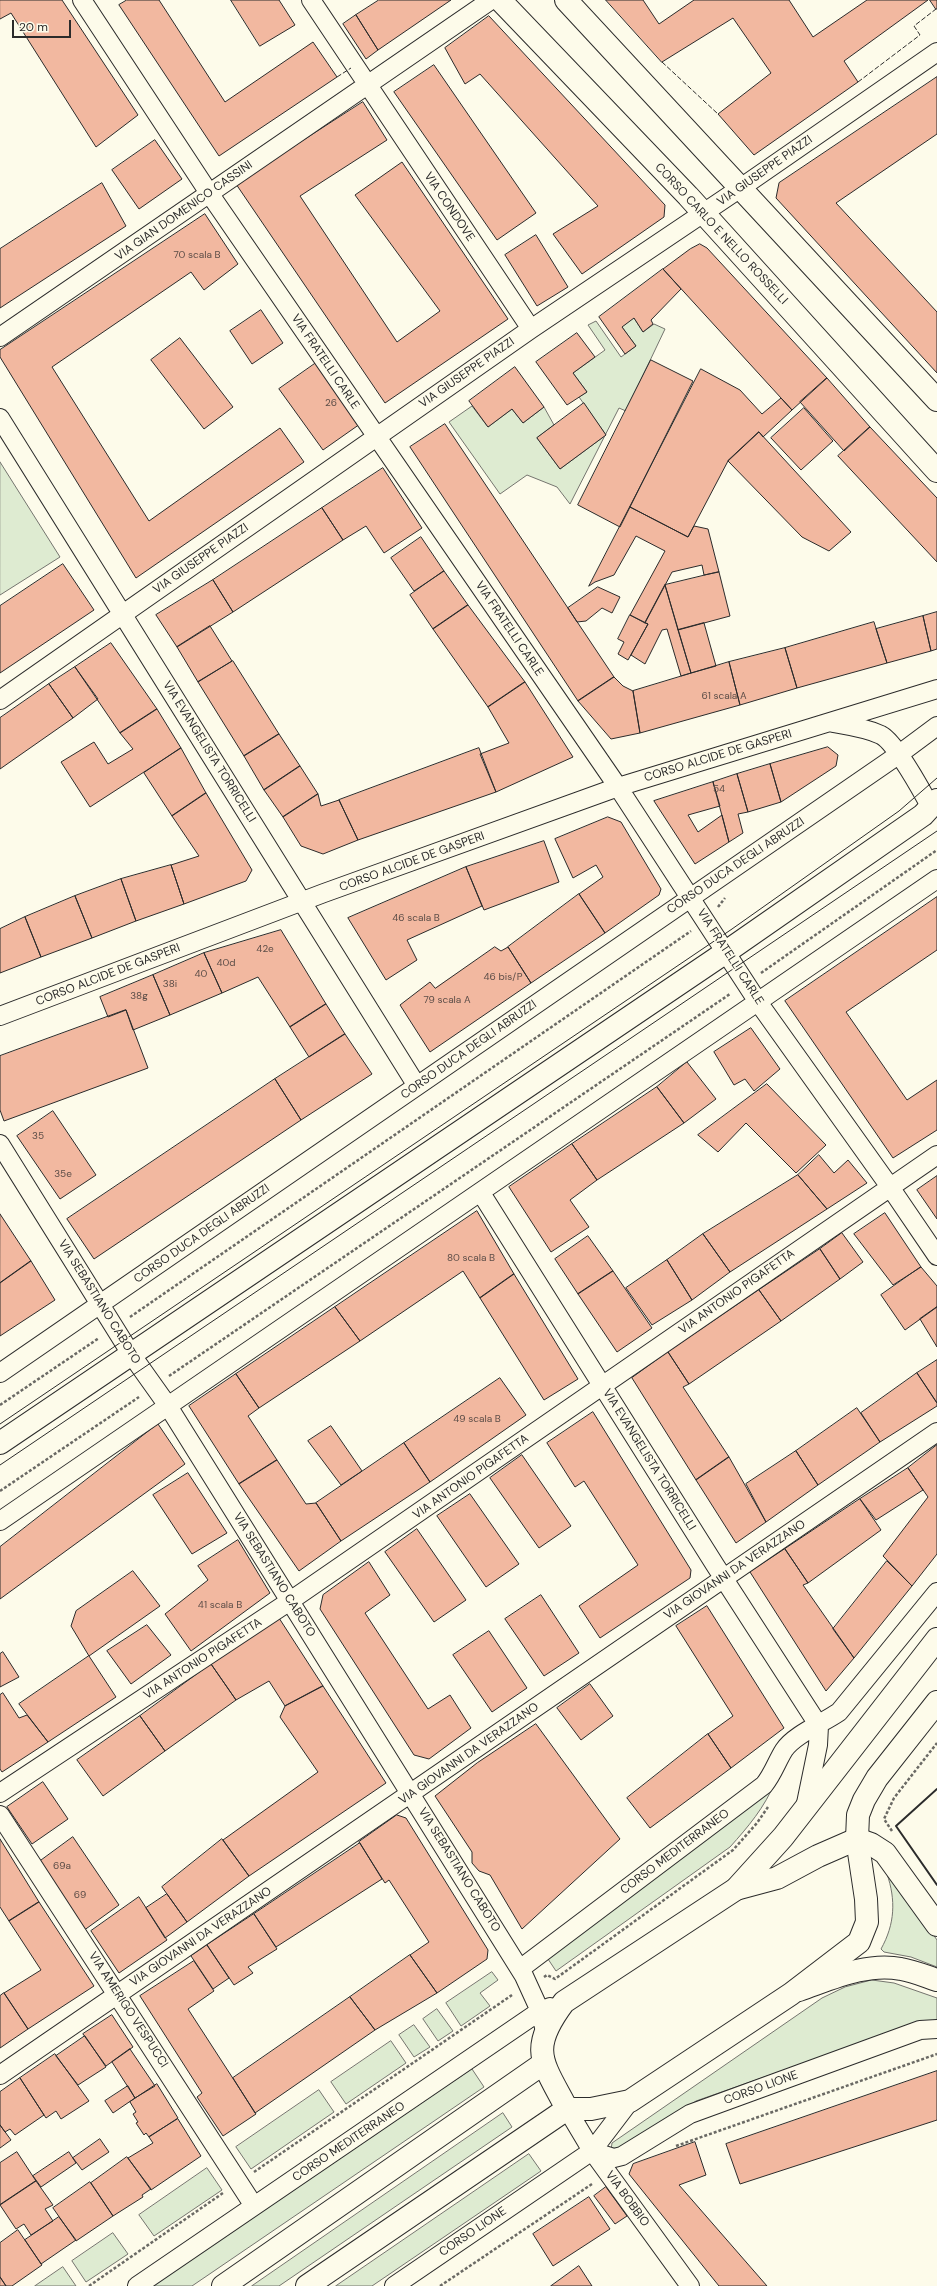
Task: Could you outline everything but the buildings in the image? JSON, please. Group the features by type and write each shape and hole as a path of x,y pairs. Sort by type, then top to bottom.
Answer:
{"main road":[{"name":"CORSO CARLO E NELLO ROSSELLI","path":"500,0 703,213 937,471"},
{"path":"566,0 937,400"},
{"path":"0,1443 726,952 935,805"},
{"name":"CORSO MEDITERRANEO","path":"544,2063 542,2049 543,2021 564,2002 736,1889 761,1863 805,1809 937,1639"},
{"path":"791,1994 858,1942 867,1922 866,1899 857,1839 858,1815 864,1800 877,1778 937,1702"},
{"path":"736,1889 777,1878 818,1856 857,1839 871,1844 885,1853 937,1925"},
{"name":"CORSO LIONE","path":"567,2109 590,2109 630,2101 791,1994 844,1975 867,1968 884,1967 902,1969 937,1980"},
{"path":"223,2286 544,2063 567,2109 307,2286"}],"street":[{"name":"VIA FRATELLI CARLE","path":"82,0 210,193 618,787 707,920 758,1002 890,1187 937,1256"},
{"path":"311,0 368,85"},
{"name":"VIA GIAN DOMENICO CASSINI","path":"0,337 491,0"},
{"name":"VIA GIUSEPPE PIAZZI","path":"0,700 531,329 742,188 937,52"},
{"name":"VIA CONDOVE","path":"368,85 531,329"},
{"name":"VIA EVANGELISTA TORRICELLI","path":"0,418 417,1086"},
{"name":"CORSO ALCIDE DE GASPERI","path":"0,1016 302,902 618,787 937,689"},
{"name":"CORSO ALCIDE DE GASPERI","path":"829,723 860,728 882,736 935,805"},
{"name":"CORSO DUCA DEGLI ABRUZZI","path":"0,1373 898,755 937,726"},
{"path":"0,1521 482,1193 937,879"},
{"name":"VIA SEBASTIANO CABOTO","path":"0,1144 101,1304 114,1328 168,1406 412,1793 524,1976 543,2021"},
{"name":"VIA ANTONIO PIGAFETTA","path":"0,1792 290,1601 937,1155"},
{"name":"VIA EVANGELISTA TORRICELLI","path":"482,1193 723,1578 819,1726"},
{"name":"VIA GIOVANNI DA VERAZZANO","path":"0,2075 937,1432"},
{"name":"CORSO MEDITERRANEO","path":"524,1976 764,1785 771,1777 785,1749 798,1736 819,1726 839,1712 849,1702 937,1592"},
{"name":"CORSO MEDITERRANEO","path":"805,1809 818,1745 819,1726"},
{"name":"VIA AMERIGO VESPUCCI","path":"0,1815 118,1994 254,2206"},
{"name":"CORSO MEDITERRANEO","path":"137,2286 254,2206 543,2021"},
{"name":"CORSO LIONE","path":"592,2151 614,2158 622,2156 690,2114 920,2030 937,2029"},
{"name":"CORSO LIONE","path":"394,2286 592,2151 630,2101"},
{"name":"VIA BOBBIO","path":"567,2109 592,2151 690,2286"}],"path":[{"path":"0,1491 747,983 937,850"},
{"path":"0,1405 707,920 727,896"},
{"path":"894,1798 937,1743"},
{"path":"88,2286 239,2183 524,1976 547,1975 555,1979 733,1850 757,1823 769,1805"},
{"path":"669,2149 937,2054"},
{"path":"440,2286 588,2185 611,2178"}],"green space":[{"path":"634,318 643,332 654,324 665,329 626,411 619,408 606,434 579,397 587,392 573,373 605,350 588,325 596,321 621,357 636,346 622,327"},
{"path":"472,406 488,427 512,409 523,423 544,407 554,425 537,438 560,469 605,436 570,504 557,487 527,475 500,494 449,422"},
{"path":"0,462 60,557 0,595"},
{"path":"775,1782 766,1800 750,1824 730,1847 556,1971 548,1959"},
{"path":"887,1874 892,1875 937,1940 937,1967 911,1957 884,1952 881,1949 886,1940 893,1912 892,1893"},
{"path":"492,1972 498,1980 480,1993 490,2006 461,2026 446,2003"},
{"path":"872,1980 894,1983 937,1998 937,2022 921,2022 696,2101 631,2145 611,2150 612,2143 822,1998 845,1987"},
{"path":"437,2009 453,2031 438,2041 423,2019"},
{"path":"414,2025 430,2047 414,2057 399,2035"},
{"path":"391,2041 406,2063 346,2104 331,2082"},
{"path":"472,2069 484,2087 192,2286 153,2286"},
{"path":"319,2090 334,2112 251,2169 236,2147"},
{"path":"503,2113 512,2127 279,2286 252,2286"},
{"path":"529,2154 541,2171 372,2286 336,2286"},
{"path":"207,2168 222,2190 154,2236 139,2215"},
{"path":"113,2233 128,2254 86,2282 72,2261"},
{"path":"63,2267 76,2286 35,2286"}],"tram line":[{"path":"0,1424 732,929 899,811 937,778"},
{"path":"0,1465 937,831"}],"fence":[{"path":"858,82 920,35 914,26 936,9"},
{"path":"662,62 718,114"},
{"path":"337,77 351,68"}],"wall":[{"path":"937,1789 896,1826 937,1885"}]}
